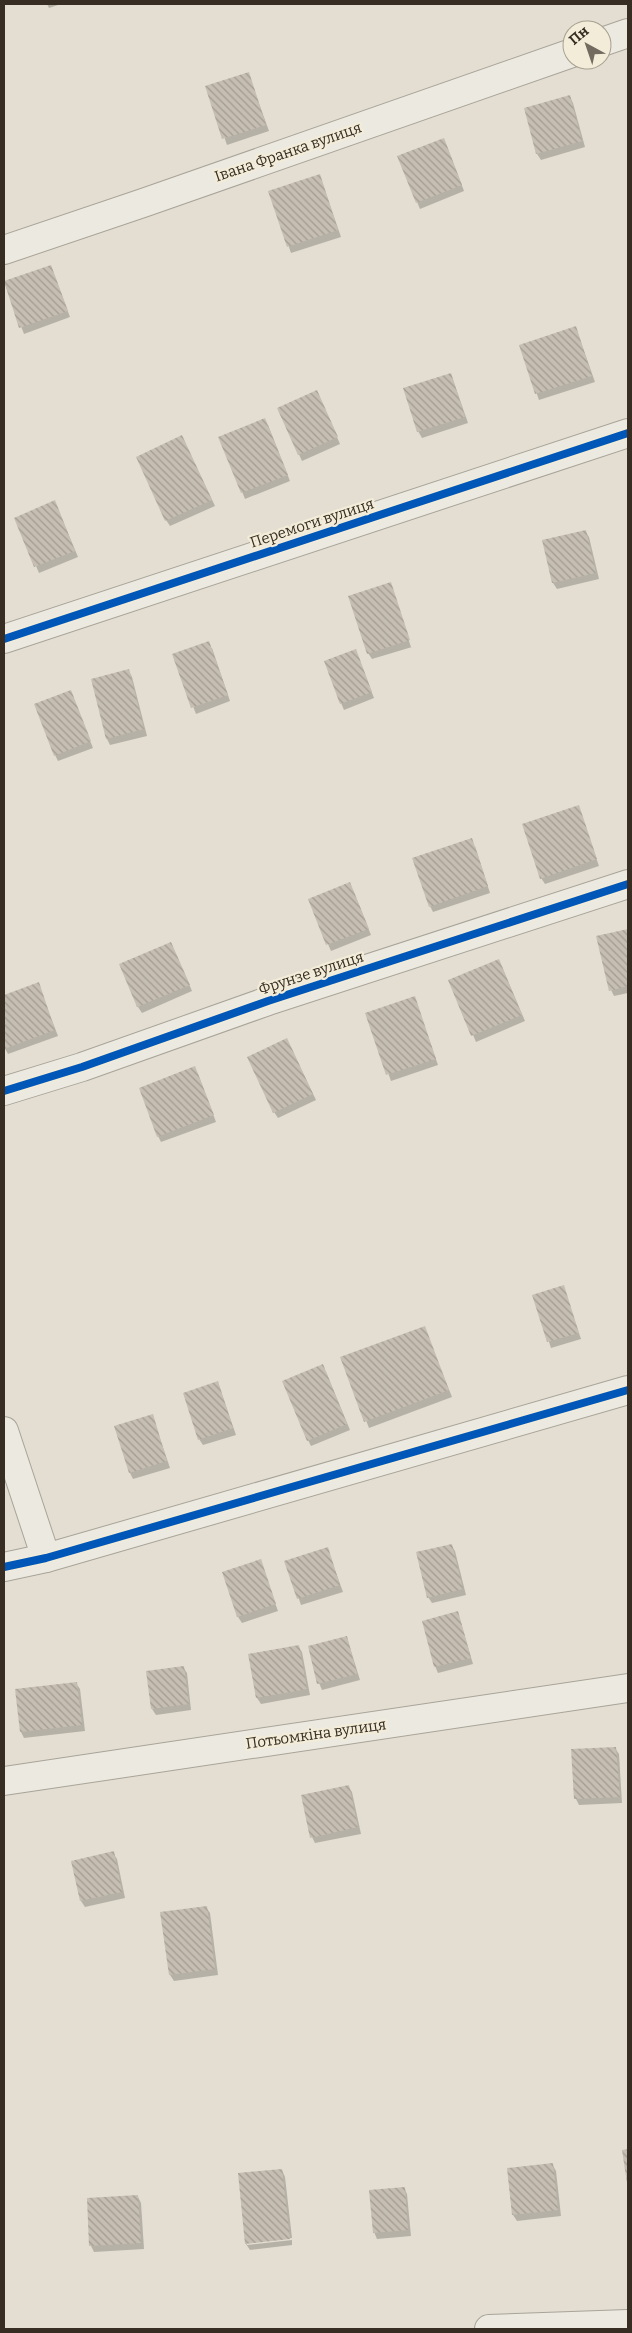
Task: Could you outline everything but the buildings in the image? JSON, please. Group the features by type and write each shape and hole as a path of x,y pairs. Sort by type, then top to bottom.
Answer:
{"street":[{"path":"612,39 628,33"},
{"name":"Івана Франка вулиця","path":"4,250 562,56"},
{"name":"Перемоги вулиця","path":"4,639 628,433"},
{"name":"Фрунзе вулиця","path":"4,1091 82,1066 268,1001 628,884"},
{"path":"4,1567 46,1558 628,1390"},
{"path":"4,1431 46,1558"},
{"name":"Потьомкіна вулиця","path":"4,1781 628,1688"},
{"path":"489,2329 628,2324"}],"cycle path":[{"path":"4,639 628,433"},
{"path":"4,1091 82,1067 268,1001 628,884"},
{"path":"4,1567 46,1558 628,1390"}]}
